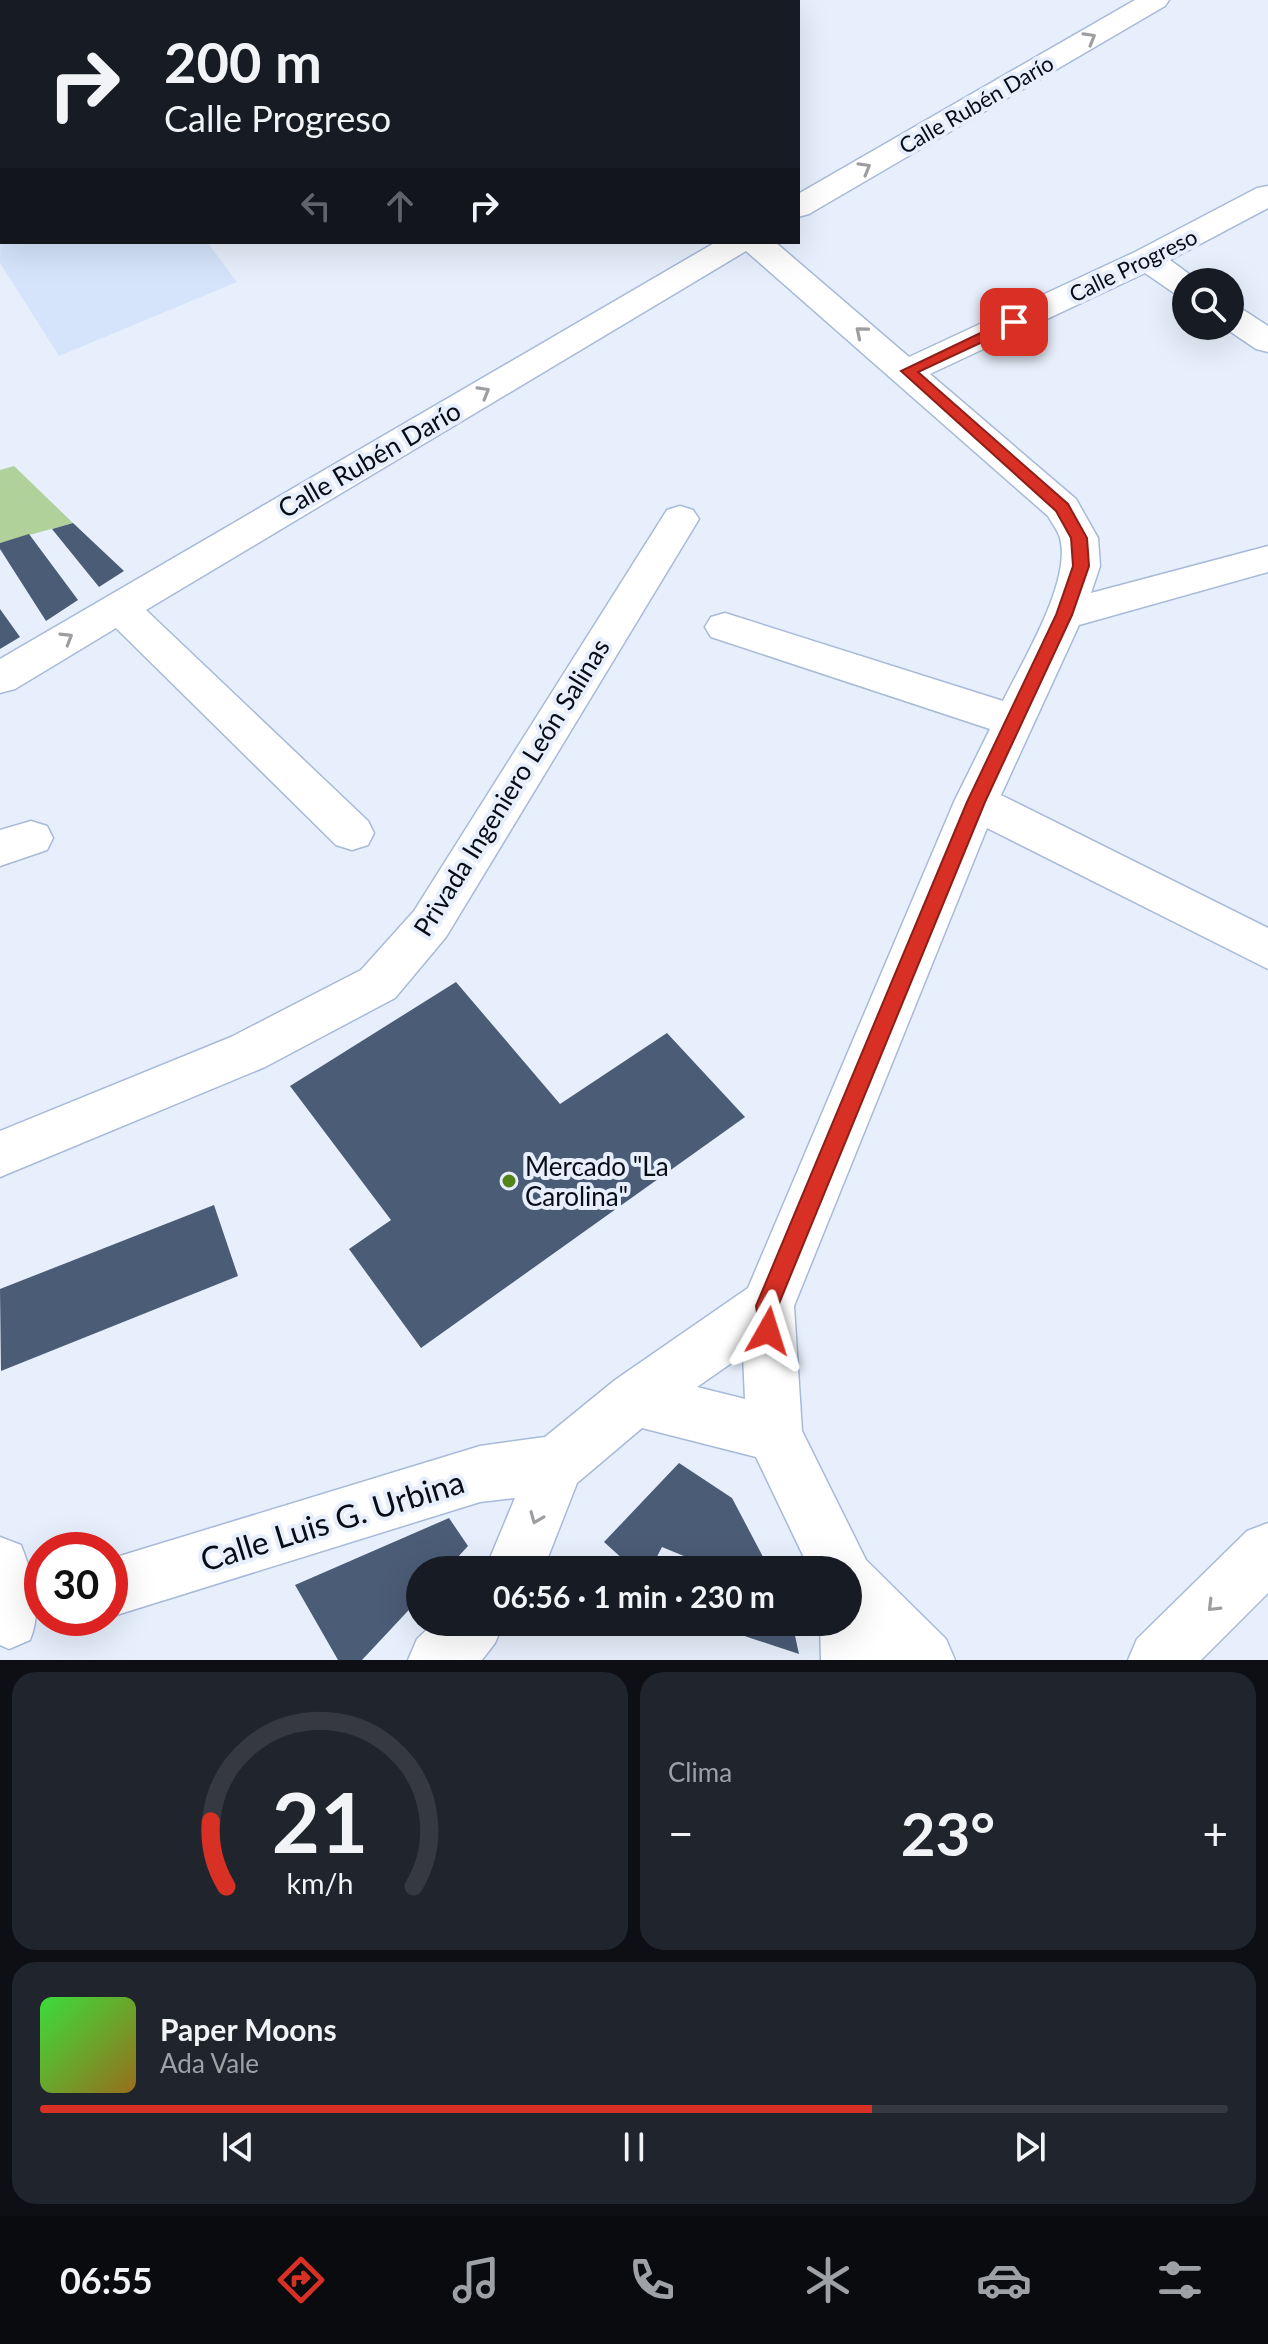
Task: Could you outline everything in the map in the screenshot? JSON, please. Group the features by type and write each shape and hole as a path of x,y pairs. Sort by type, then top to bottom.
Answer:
{"street":[{"name":"Calle Rubén Darío","path":"800,206 1155,0"},
{"name":"Calle Progreso","path":"908,371 1265,202"},
{"name":"Calle Rubén Darío","path":"0,678 736,244"},
{"path":"757,244 1063,508 1079,538 1081,566 1064,615 976,802 767,1306 774,1434 834,1556"},
{"path":"1147,259 1172,276"},
{"path":"1244,325 1268,341"},
{"name":"Privada Ingeniero León Salinas","path":"0,1154 248,1052 378,984 430,924 680,519"},
{"path":"1064,615 1268,559"},
{"path":"118,607 352,833"},
{"path":"725,627 1012,720"},
{"path":"976,802 1268,950"},
{"path":"520,1556 557,1464 634,1399 767,1306"},
{"path":"634,1399 774,1434"},
{"name":"Calle Luis G. Urbina","path":"128,1582 480,1474 557,1464"},
{"path":"1158,1660 1268,1552"},
{"path":"862,1596 925,1660"},
{"path":"438,1660 463,1636"},
{"path":"850,1636 851,1660"}],"shaded area":[{"path":"0,244 208,244 237,282 59,356 0,263"}],"green space":[{"path":"14,466 73,523 0,543 0,470"}],"building":[{"path":"73,523 124,571 99,587 52,529"},
{"path":"29,534 78,600 46,621 0,549 0,543"},
{"path":"0,609 20,637 0,649"},
{"name":"Mercado \"La Carolina\"","path":"456,982 560,1104 667,1033 745,1117 421,1348 349,1249 391,1220 290,1086"},
{"path":"214,1205 238,1276 1,1371 0,1289"},
{"path":"679,1463 732,1498 763,1556 684,1556 662,1547 657,1556 620,1556 604,1542"},
{"path":"449,1518 468,1546 459,1556 406,1556 406,1613 362,1660 338,1660 295,1585"},
{"path":"744,1636 795,1636 799,1654"}],"place":[{"name":"Mercado \"La Carolina\"","path":"509,1181"}],"route":[{"path":"768,1331 767,1306 774,1288 976,802 1064,615 1081,566 1079,538 1063,508 908,371 1014,322"}]}
